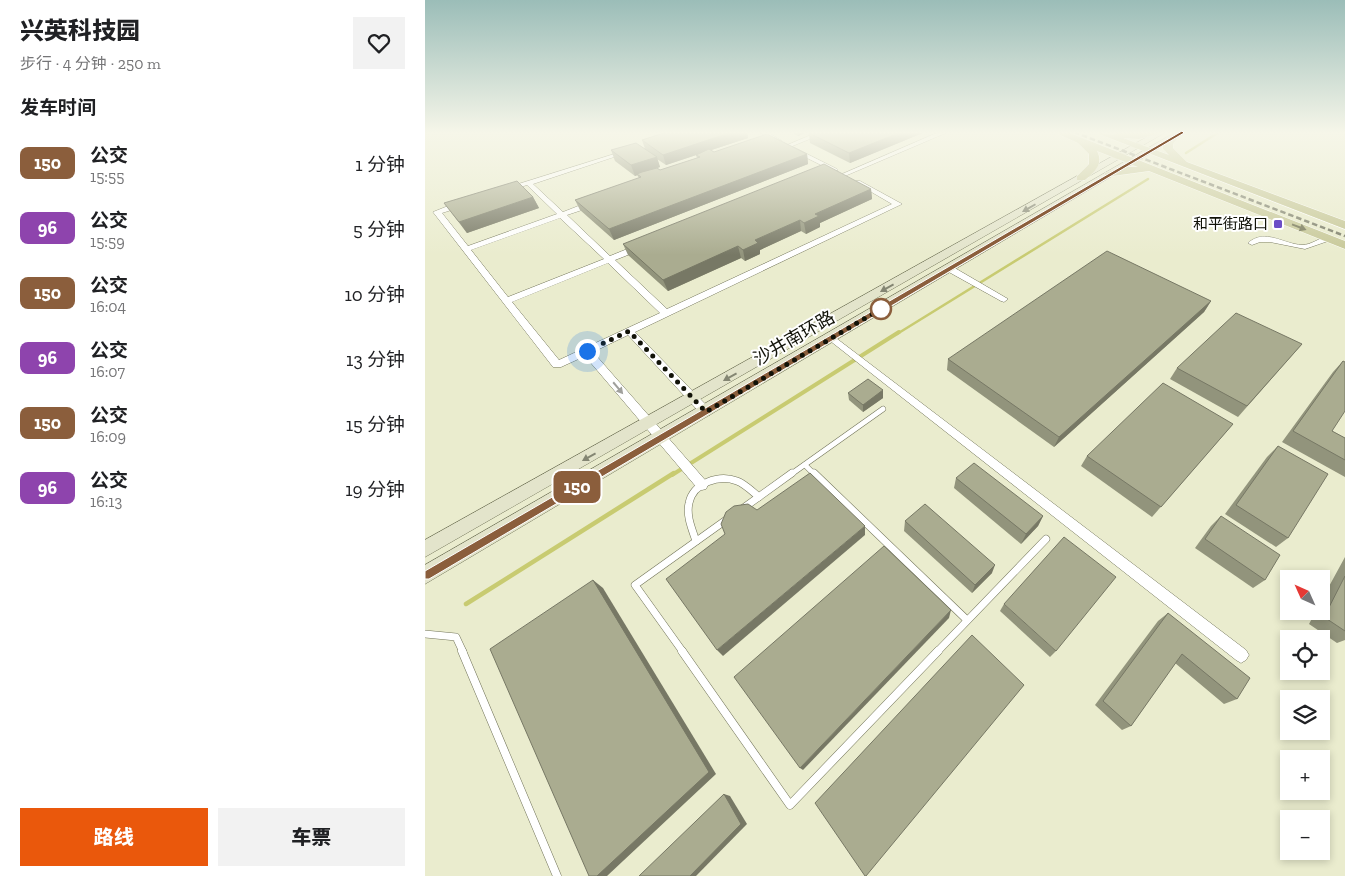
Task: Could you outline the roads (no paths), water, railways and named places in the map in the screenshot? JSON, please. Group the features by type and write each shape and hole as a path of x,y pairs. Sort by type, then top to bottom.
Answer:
{"main road":[{"path":"1081,178 1087,173"},
{"name":"沙井南环路","path":"425,549 1090,173"},
{"name":"沙井南环路","path":"425,575 1114,173"},
{"path":"1109,176 1116,173"},
{"path":"1152,173 1171,177"},
{"path":"1161,173 1345,245"},
{"path":"1206,173 1345,225"}],"street":[{"path":"501,191 557,173"},
{"path":"473,200 437,212 557,365 898,204 839,173"},
{"path":"843,175 848,173"},
{"path":"528,182 666,313"},
{"path":"466,249 599,201"},
{"path":"1252,243 1260,239 1268,239 1302,247 1313,246 1328,238"},
{"path":"507,301 647,244"},
{"path":"950,269 1004,298"},
{"path":"629,331 706,412"},
{"path":"832,338 1241,655"},
{"path":"587,351 702,485"}],"lane":[{"path":"883,409 635,585 790,805 1046,539"},
{"path":"805,464 967,620"},
{"path":"696,542 689,524 687,504 693,492 702,485 725,478 736,480 759,497"},
{"path":"425,634 456,637 557,876"}],"waterway":[{"path":"897,334 1148,179"},
{"path":"672,475 899,332"},
{"path":"466,604 674,473"}],"railway":[{"path":"1181,173 1345,236"}],"place":[{"name":"和平街路口","path":"1278,224"}]}
